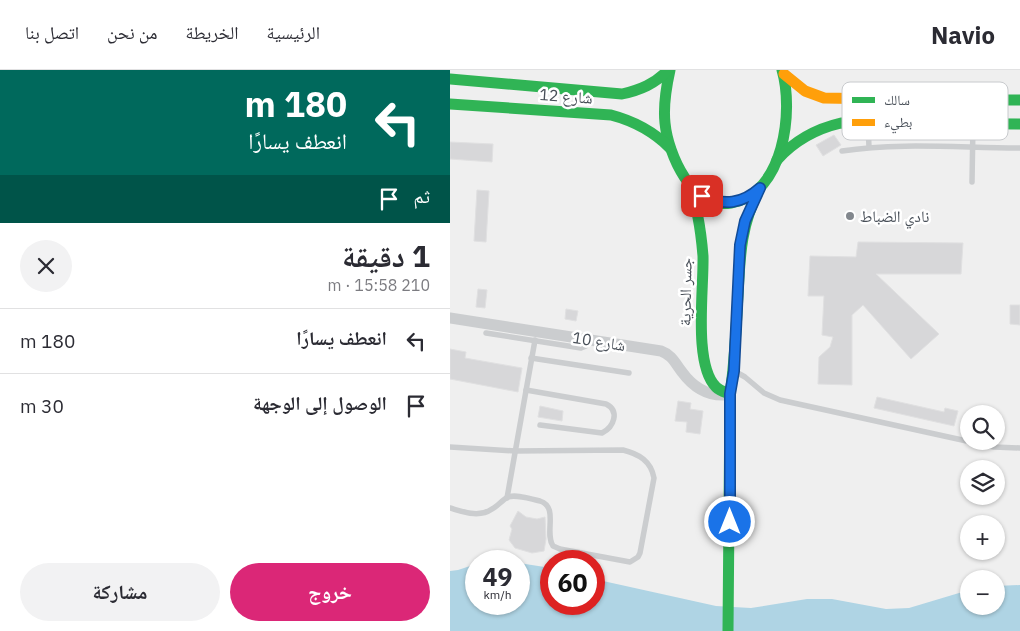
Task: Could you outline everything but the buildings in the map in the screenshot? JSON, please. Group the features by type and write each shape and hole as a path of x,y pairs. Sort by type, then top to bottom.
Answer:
{"main road":[{"name":"شارع 12","path":"456,76 622,94 649,85 669,70"},
{"path":"669,70 664,99 664,116 670,148 678,166 694,190 702,196 722,203 732,203 742,200 760,188"},
{"path":"783,72 805,92 822,98 842,99"},
{"path":"776,162 786,130 788,111 783,72"},
{"name":"شارع 12","path":"450,104 611,115 634,121 644,126 654,132 670,148"},
{"path":"728,631 730,394 734,371 740,245 745,221 760,188 776,162 794,143 816,130 842,123"},
{"name":"جسر الحرية","path":"688,181 699,217 702,242 701,330 703,354 706,366 717,388 730,394"}],"street":[{"name":"شارع 10","path":"450,318 665,352 672,357 685,376 696,386 714,395 730,394"}],"lane":[{"path":"868,140 869,147"},
{"path":"972,140 972,182"},
{"path":"842,151 869,147 1020,148"},
{"path":"486,333 582,348 586,346 590,339"},
{"path":"507,498 535,340"},
{"path":"532,358 629,373"},
{"path":"734,371 745,377 764,393 780,400 994,447 1020,448"},
{"path":"526,390 606,404 612,407 614,413 610,428 602,433 540,425"},
{"path":"450,447 514,451 616,450 635,454 644,460 651,468 654,484 638,557 630,562 556,548 550,540 550,512 547,505 540,501 519,497 507,498 492,510 481,514 450,508"}],"water":[{"path":"530,565 540,566 540,615 605,615 605,581 716,606 751,608 807,599 832,599 886,609 909,608 960,593 960,615 1005,615 1005,586 1020,585 1020,631 450,631 450,571 465,568 465,615 530,615"}],"traffic: fast":[{"path":"450,79 622,94 647,86 668,70"},
{"path":"670,70 665,96 664,116 671,150 684,177 694,189 705,198 717,203 731,203 749,196 763,184 774,168 781,148 787,107 782,70"},
{"path":"1008,100 1020,100"},
{"path":"450,104 611,115 643,127 670,148"},
{"path":"777,160 806,136 823,128 842,123"},
{"path":"1008,124 1020,124"},
{"path":"689,185 697,211 703,256 701,325 704,361 709,376 716,387 730,394"},
{"path":"728,631 730,394 743,240 749,214 760,188"}],"traffic: slow":[{"path":"784,74 805,91 824,98 842,98"}],"place":[{"name":"نادي الضباط","path":"850,216"}],"route":[{"path":"702,196 712,201 732,203 752,195 760,188 745,221 740,245 734,371 730,394 730,522"}]}
